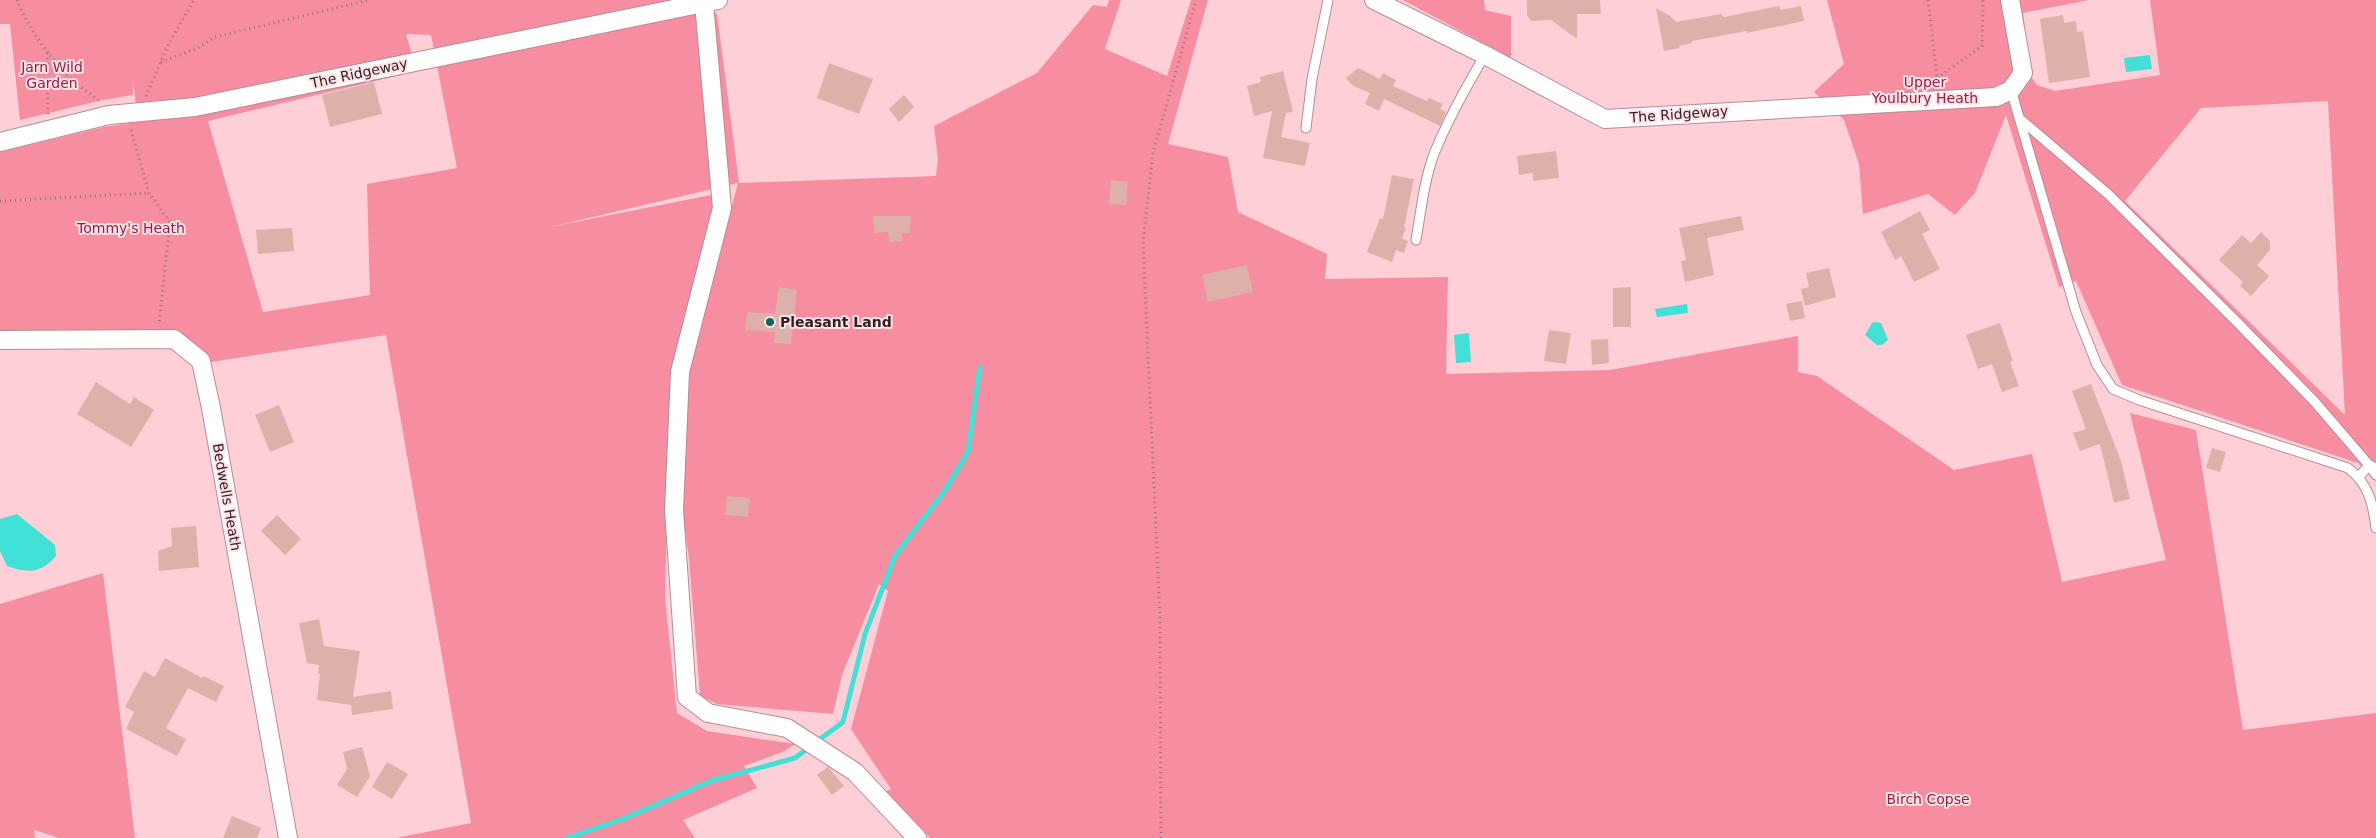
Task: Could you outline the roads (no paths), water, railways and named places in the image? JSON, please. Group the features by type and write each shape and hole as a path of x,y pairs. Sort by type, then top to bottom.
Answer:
{"street":[{"name":"The Ridgeway","path":"1374,0 1485,55 1605,119 1996,97 2011,90"},
{"path":"2010,0 2023,73 2011,90"},
{"name":"The Ridgeway","path":"0,142 125,114 196,108 711,1"},
{"path":"711,1 722,208 680,372 674,510 687,697 708,713 787,728 855,772 918,838"},
{"name":"Bedwells Heath","path":"0,340 174,339 201,361 212,408 288,838"}],"lane":[{"path":"1306,128 1312,79 1328,0"},
{"path":"1416,240 1425,186 1434,154 1463,93 1485,55"},
{"path":"2011,90 2050,230 2076,312 2097,365 2113,389 2139,400 2348,468 2359,477 2371,497 2376,528"},
{"path":"2020,119 2115,201 2301,388 2373,466 2376,475"},
{"path":"2359,477 2373,466"}],"water":[{"path":"2150,55 2152,69 2126,72 2124,58"},
{"path":"1687,304 1688,313 1657,317 1655,309"},
{"path":"1872,323 1881,323 1888,340 1882,345 1877,345 1865,335"},
{"path":"1469,333 1471,362 1456,363 1454,335"},
{"path":"17,514 55,545 56,556 39,569 27,571 7,566 0,551 0,519"}],"waterway":[{"path":"567,838 623,819 711,781 795,758 843,722 865,634 895,556 944,492 968,452 980,367"}],"place":[{"name":"Pleasant Land","path":"770,322"}],"park label":[{"name":"Jarn Wild Garden","path":"52,76"},
{"name":"Upper Youlbury Heath","path":"1925,90"},
{"name":"Tommy's Heath","path":"131,228"},
{"name":"Birch Copse","path":"1928,799"}]}
